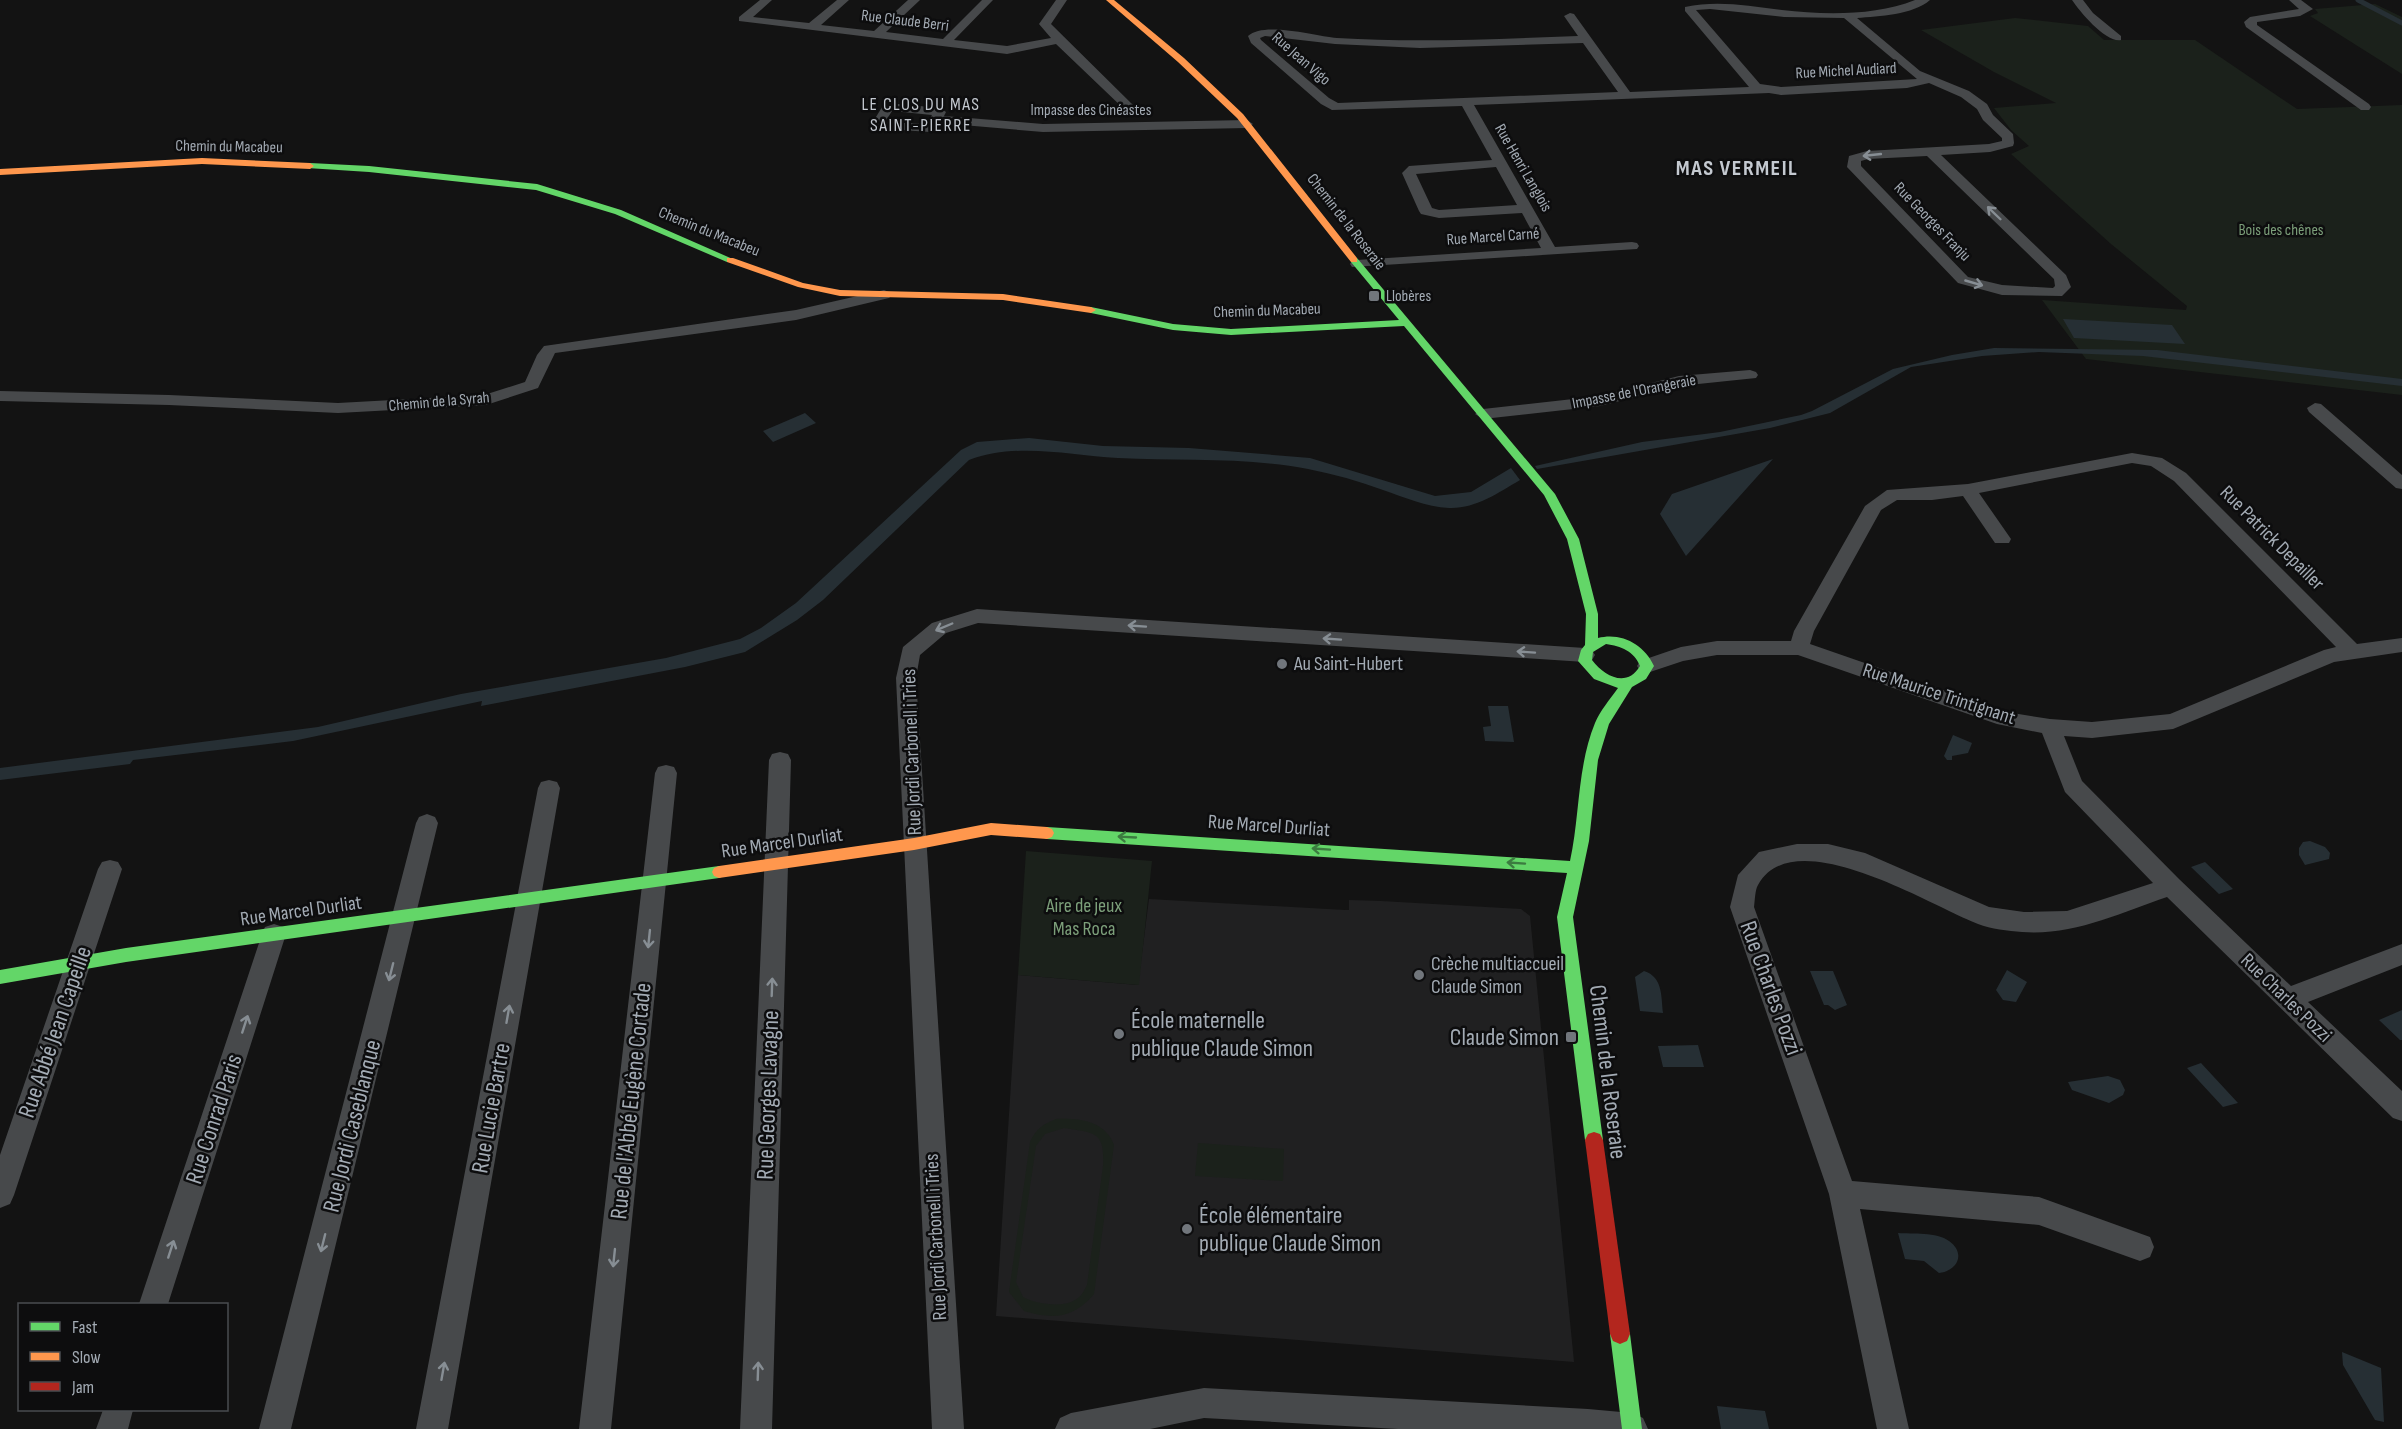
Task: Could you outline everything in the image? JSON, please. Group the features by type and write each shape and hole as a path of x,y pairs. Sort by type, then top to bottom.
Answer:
{"street":[{"name":"Rue Claude Berri","path":"767,0 742,19 1007,50 1059,40"},
{"path":"811,27 844,0"},
{"path":"876,35 915,0"},
{"path":"945,43 988,0"},
{"path":"1062,0 1046,24 1059,40 1128,106"},
{"name":"Chemin de la Roseraie","path":"1110,0 1181,60 1247,124 1357,264 1551,497 1573,539 1592,614 1588,650"},
{"path":"1766,90 1756,87 1689,9 1703,3 1715,3 1783,14 1846,15 1902,7 1925,0"},
{"path":"2077,0 2089,15 2117,38"},
{"path":"2294,0 2307,9 2300,13 2254,19 2250,22 2252,27 2365,107"},
{"name":"Rue Georges Franju","path":"1846,15 1916,74 1965,94 1983,107 1988,117 2008,137 2008,143 1990,148 1867,155 1854,159 1854,167 1963,280 2002,290 2057,293 2063,287 2061,278 1930,152"},
{"path":"1570,16 1627,96"},
{"name":"Rue Jean Vigo","path":"1587,39 1420,45 1335,41 1264,32 1254,36 1256,41 1324,101 1336,107 1689,93"},
{"name":"Rue Michel Audiard","path":"1689,93 1781,91 1907,84 1928,80"},
{"name":"Rue Henri Langlois","path":"1466,102 1550,251"},
{"name":"Impasse des Cinéastes","path":"935,119 1043,128 1247,124"},
{"name":"Chemin du Macabeu","path":"0,172 202,161 369,170 537,187 618,212 737,263 801,285 840,293 1003,297 1055,303 1173,327 1231,332 1407,323"},
{"path":"1500,163 1414,169 1409,173 1426,211 1439,214 1527,209"},
{"name":"Rue Marcel Carné","path":"1357,264 1632,246"},
{"name":"Chemin de la Syrah","path":"0,396 169,400 338,408 486,400 532,386 545,355 550,349 651,337 796,315 884,295"},
{"name":"Impasse de l'Orangeraie","path":"1483,414 1600,401 1679,381 1750,375"},
{"path":"2315,408 2402,484"},
{"name":"Rue Patrick Depailler","path":"1799,648 1804,631 1874,506 1893,494 1932,494 1968,490 2159,454 2351,650"},
{"path":"1968,490 2001,539"},
{"path":"1592,614 1646,659 1647,666"},
{"name":"Rue Jordi Carbonell i Tries","path":"948,1429 914,844 906,678 910,652 939,628 977,616 1588,650"},
{"path":"1628,683 1608,681 1599,689 1588,667 1588,650 1606,640 1629,644"},
{"name":"Rue Maurice Trintignant","path":"1629,644 1681,654"},
{"name":"Rue Maurice Trintignant","path":"1647,666 1681,654 1718,648 1799,648 2004,719 2092,730 2173,721 2331,655 2351,650 2402,645"},
{"name":"Chemin de la Roseraie","path":"1632,1429 1565,917 1574,867 1582,841 1591,760 1602,723 1628,683 1642,677 1647,666"},
{"name":"Chemin de la Roseraie","path":"1599,689 1602,723"},
{"name":"Rue Charles Pozzi","path":"2050,726 2073,786 2170,886 2402,1109"},
{"name":"Rue Georges Lavagne","path":"756,1429 780,760"},
{"name":"Rue de l'Abbé Eugène Cortade","path":"596,1429 666,772"},
{"name":"Rue Lucie Bartre","path":"432,1429 549,788"},
{"name":"Rue Jordi Caseblanque","path":"275,1429 406,916 427,823"},
{"name":"Rue Marcel Durliat","path":"0,977 78,962 914,844 991,829 1574,867"},
{"name":"Rue Charles Pozzi","path":"1893,1429 1843,1194 1742,907 1746,882 1767,859 1797,853 1828,853 1865,862 1986,917 2024,922 2067,921 2170,886"},
{"name":"Rue Abbé Jean Capeille","path":"0,1195 110,870"},
{"name":"Rue Conrad Paris","path":"154,1303 274,934"},
{"path":"2286,999 2402,954"},
{"path":"1843,1194 2039,1211 2140,1247"},
{"path":"1071,1429 1204,1403 1588,1424 1632,1429"},
{"path":"112,1429 118,1411"}],"shaded area":[{"path":"2063,319 2172,325 2185,344 2074,338"},
{"path":"1994,348 2157,350 2402,379 2402,386 2143,356 2039,352 1982,356 1911,367 1830,413 1770,428 1537,469 1535,466 1642,442 1720,432 1801,415 1893,369"},
{"path":"805,413 816,423 773,442 763,431"},
{"path":"1029,438 1103,446 1189,448 1310,458 1435,496 1471,492 1511,468 1520,480 1477,503 1449,508 1424,504 1337,475 1284,465 1237,461 1118,458 1043,451 987,455 969,460 823,600 797,620 745,652 685,667 481,706 482,701 293,741 133,760 130,764 0,780 0,768 318,727 461,694 666,658 740,639 761,628 796,603 961,450 977,442"},
{"path":"1773,459 1686,556 1660,514 1672,494"},
{"path":"1488,706 1508,706 1514,742 1485,741 1483,727 1491,726"},
{"path":"1953,735 1972,743 1968,753 1952,756 1952,760 1947,760 1944,756"},
{"path":"2310,841 2325,847 2330,853 2329,859 2305,865 2299,855 2299,848 2303,842"},
{"path":"2205,862 2233,889 2219,894 2191,867"},
{"path":"1149,899 1345,910 1349,910 1349,900 1381,901 1521,909 1530,916 1574,1362 996,1316 1018,975 1138,985"},
{"path":"2007,970 2027,982 2016,1002 2003,1000 1996,990"},
{"path":"1644,971 1658,982 1663,1013 1640,1011 1635,977"},
{"path":"1810,971 1833,971 1847,1005 1835,1010 1824,1005"},
{"path":"2402,1010 2402,1040 2400,1040 2379,1020"},
{"path":"1698,1045 1704,1067 1663,1067 1658,1046"},
{"path":"2201,1063 2238,1103 2223,1107 2187,1068"},
{"path":"2108,1076 2120,1080 2125,1090 2123,1095 2109,1103 2072,1090 2068,1082"},
{"path":"1898,1233 1944,1238 1957,1251 1955,1265 1946,1272 1939,1273 1924,1261 1905,1259"},
{"path":"2342,1352 2381,1368 2384,1422 2375,1420 2343,1365"},
{"path":"1717,1406 1765,1411 1769,1429 1721,1429"}],"green space":[{"path":"2375,4 2402,17 2402,74 2310,16 2318,13 2315,9"},
{"name":"Bois des chênes","path":"2015,18 2088,26 2104,40 2195,40 2297,109 2402,105 2402,395 2086,359 2042,300 2186,310 2187,306 2111,244 2011,154 2029,146 2011,130 1994,108 2056,103 1994,72 1921,30"},
{"name":"Aire de jeux Mas Roca","path":"1026,851 1152,861 1139,985 1018,975"},
{"path":"1056,1119 1083,1120 1098,1126 1105,1131 1114,1145 1094,1294 1071,1312 1045,1316 1024,1311 1009,1292 1030,1142 1037,1130","holes":["1064,1128 1096,1136 1102,1146 1103,1166 1087,1285 1079,1297 1070,1302 1042,1303 1023,1297 1016,1282 1036,1146 1045,1134"]},
{"path":"1198,1143 1284,1149 1283,1181 1195,1176"}],"waterway":[{"path":"2358,0 2402,23"}],"traffic: fast":[{"path":"310,166 369,169 537,187 618,212 730,260"},
{"path":"1354,260 1549,494 1573,539 1592,614 1591,645"},
{"path":"1091,310 1173,327 1231,332 1407,323"},
{"path":"1606,640 1626,644 1641,654 1647,666 1641,676 1626,684 1617,683 1591,669 1585,661 1587,650 1598,642 1606,640"},
{"path":"1594,1140 1565,917 1582,841 1591,760 1602,723 1628,683"},
{"path":"1047,833 1574,867"},
{"path":"0,977 126,955 719,872"},
{"path":"1620,1334 1632,1429"}],"traffic: slow":[{"path":"1110,0 1181,60 1240,116 1354,260"},
{"path":"0,172 202,161 310,166"},
{"path":"730,260 801,285 840,293 1003,297 1091,310"},
{"path":"719,872 914,844 991,829 1047,833"}],"traffic: jam":[{"path":"1594,1140 1620,1334"}],"place":[{"name":"Llobères","path":"1374,296"},
{"name":"Au Saint-Hubert","path":"1282,664"},
{"name":"Crèche multiaccueil Claude Simon","path":"1419,975"},
{"name":"École maternelle publique Claude Simon","path":"1119,1034"},
{"name":"Claude Simon","path":"1571,1037"},
{"name":"École élémentaire publique Claude Simon","path":"1187,1229"}],"district":[{"name":"LE CLOS DU MAS SAINT-PIERRE","path":"921,114"},
{"name":"MAS VERMEIL","path":"1737,168"}]}
